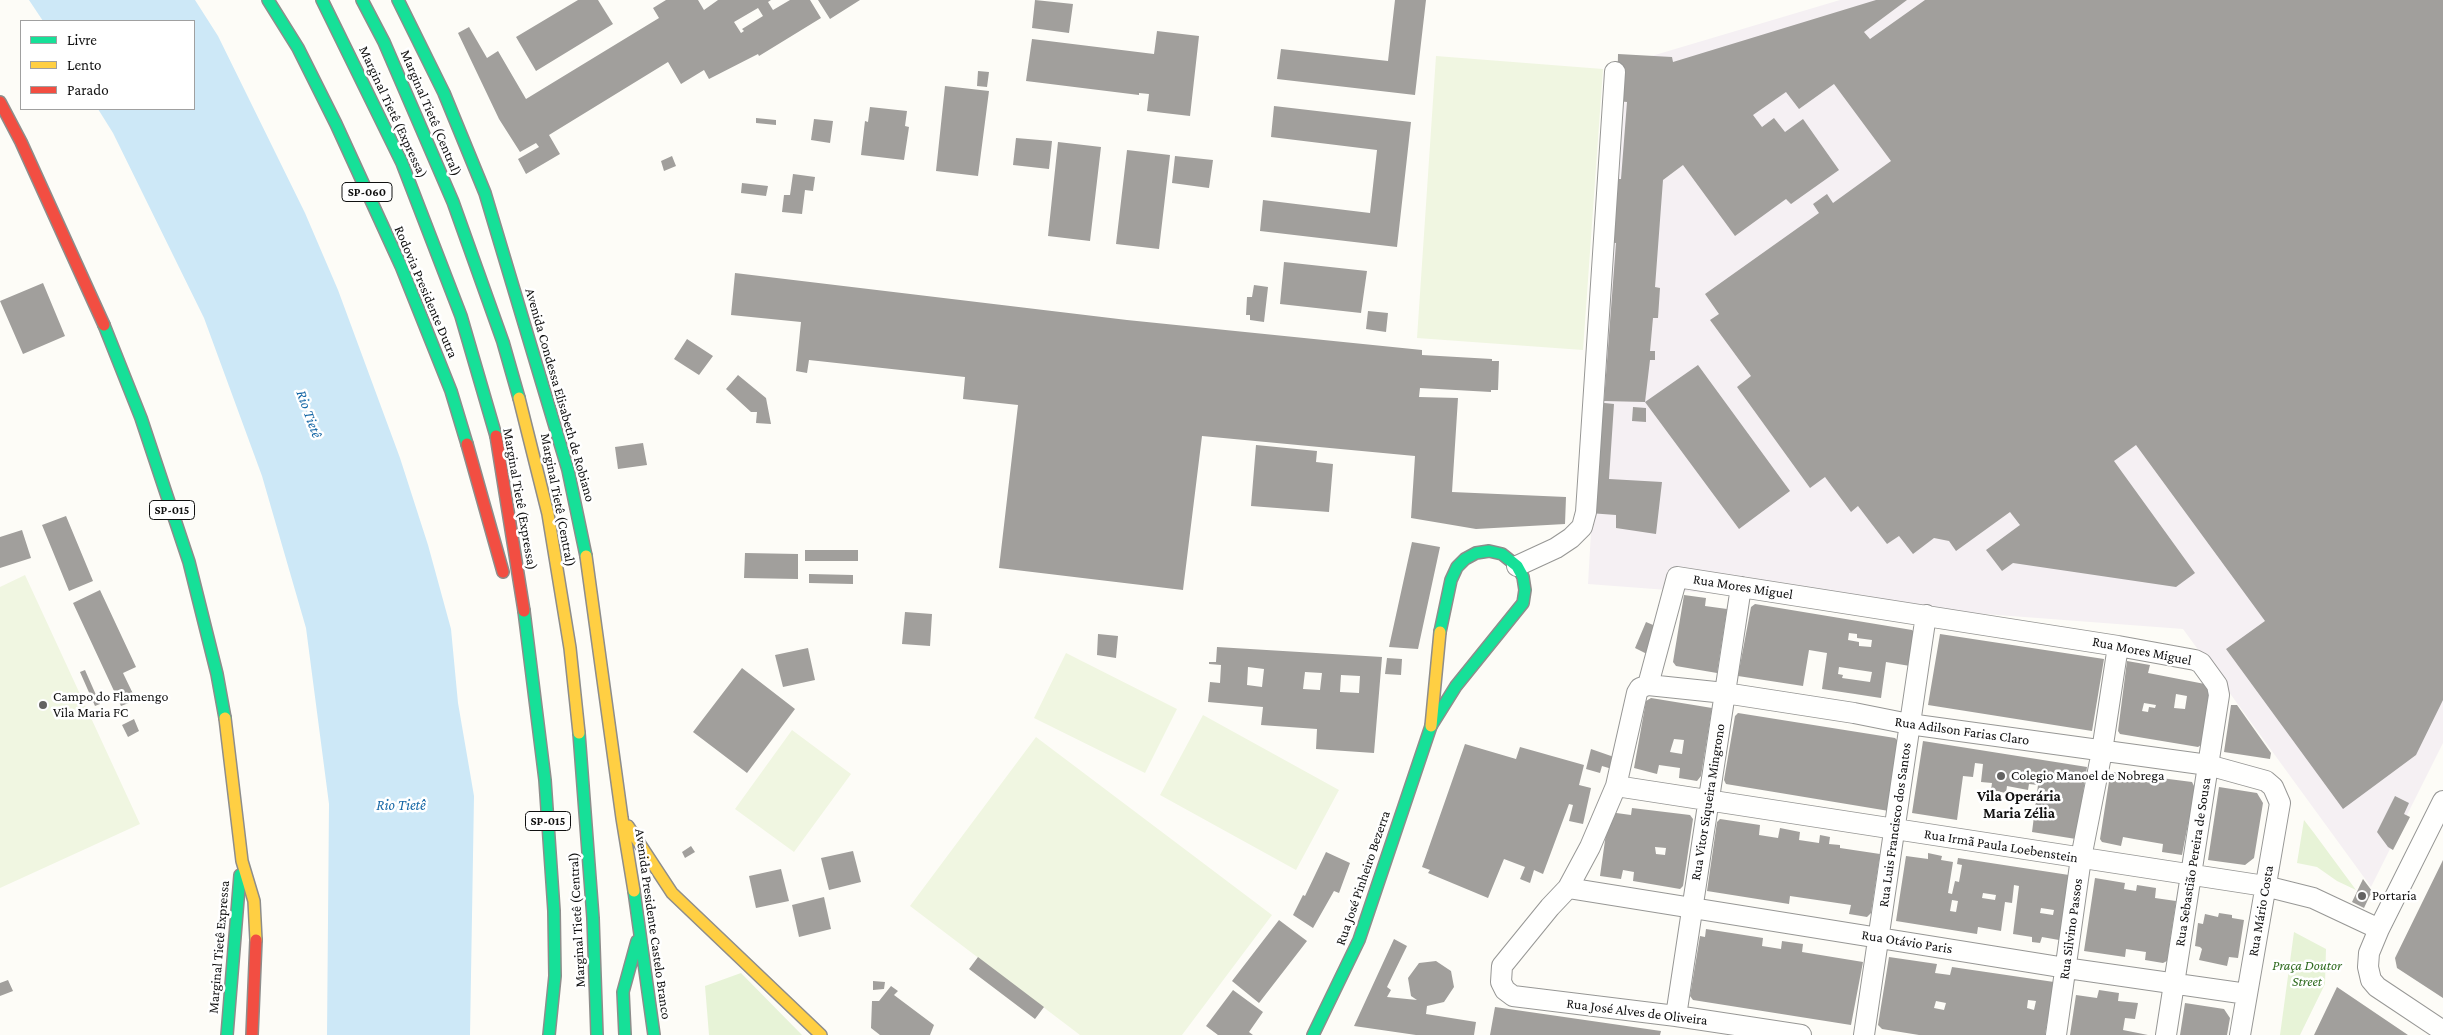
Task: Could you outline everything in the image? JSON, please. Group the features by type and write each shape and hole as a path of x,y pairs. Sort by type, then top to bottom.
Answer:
{"main road":[{"name":"Rodovia Presidente Dutra","path":"268,0 298,48 336,124 401,266 451,391 477,476 504,576 524,608"},
{"name":"Marginal Tietê (Expressa)","path":"322,0 402,162 461,316 496,438 524,608 546,780 554,911 555,976 549,1035"},
{"name":"Marginal Tietê (Central)","path":"362,0 384,42 453,202 516,382 532,443 548,514 570,648 584,782 593,918 597,1035"},
{"name":"Avenida Condessa Elisabeth de Robiano","path":"398,0 444,93 485,193 568,470 586,557 622,818"},
{"name":"SP-015","path":"0,102 98,310 141,418 189,562 217,674 230,750 242,861 254,902 255,992 252,1035"},
{"path":"12,154 36,178"},
{"name":"Rua José Pinheiro Bezerra","path":"1313,1035 1359,940 1431,726 1441,623 1445,601 1457,567 1465,559 1476,553 1490,552 1502,554 1517,566 1523,577 1525,590 1523,603 1516,614 1483,650 1461,679 1431,726"},
{"name":"Avenida Presidente Castelo Branco","path":"622,818 641,930 654,1035"},
{"path":"622,818 672,893 731,947 821,1035"},
{"name":"Marginal Tietê Expressa","path":"227,1035 236,905 242,861"},
{"path":"625,1035 623,992 641,930"}],"street":[{"path":"1517,566 1556,548 1571,538 1582,527 1586,512 1615,72"},
{"name":"Rua Mores Miguel","path":"1505,990 1501,982 1502,966 1568,888 1590,847 1616,786 1637,694 1640,688 1648,685 1677,577 1926,615 2198,661 2211,676 2219,690"},
{"name":"Rua Vitor Siqueira Mingrono","path":"1676,1016 1741,587"},
{"name":"Rua Luis Francisco dos Santos","path":"1864,1035 1880,938 1894,829 1926,615"},
{"name":"Rua Silvino Passos","path":"2056,1035 2081,858 2102,751 2118,646"},
{"name":"Rua Adilson Farias Claro","path":"1648,685 1725,693 1854,713 1909,724 2208,765 2257,777 2273,788"},
{"name":"Rua Sebastião Pereira de Sousa","path":"2166,1035 2219,690"},
{"name":"Rua Irmã Paula Loebenstein","path":"1616,786 2265,886 2313,898 2379,929"},
{"name":"Rua Mário Costa","path":"2240,1035 2280,803 2273,788"},
{"path":"2443,801 2379,929 2369,953 2368,967 2371,980 2387,995 2443,1031"},
{"name":"Rua Otávio Paris","path":"1568,888 2066,968 2247,994"},
{"name":"Rua José Alves de Oliveira","path":"1505,990 1512,996 1676,1016 1801,1035"}],"shaded area":[{"path":"1840,0 2443,0 2443,743 2371,887 2183,629 1588,584 1618,66"}],"green space":[{"path":"1436,56 1603,69 1583,350 1417,338"},
{"name":"Campo do Flamengo Vila Maria FC","path":"25,575 140,824 0,888 0,587"},
{"path":"1066,653 1177,709 1145,773 1034,718"},
{"path":"1203,715 1339,790 1296,870 1160,795"},
{"path":"792,730 851,774 794,852 735,809"},
{"path":"1036,737 1272,915 1182,1035 1080,1035 910,906"},
{"path":"2304,820 2356,890 2337,881 2317,867 2297,863"},
{"name":"Praça Doutor Street","path":"2294,932 2326,949 2325,984 2300,1035 2280,1035"},
{"path":"741,973 802,1035 709,1035 705,986"}],"water":[{"name":"Rio Tietê","path":"29,0 195,0 218,36 305,213 338,290 400,458 428,545 451,629 458,703 474,796 470,1035 327,1035 329,804 306,628 262,476 204,318 113,133 99,110 195,110 195,20 42,20"}],"building":[{"path":"578,0 598,0 613,24 536,71 516,37"},
{"path":"666,0 698,0 704,10 718,0 771,0 768,2 773,10 790,0 810,0 821,18 759,56 758,54 709,79 704,70 681,84 668,62 549,135 560,154 526,174 518,159 539,147 536,143 520,152 499,119 458,33 469,27 487,58 498,51 526,99 659,18 653,8","holes":["758,8 763,16 742,29 744,31 741,33 734,22"]},
{"path":"818,0 860,0 830,19"},
{"path":"1035,0 1073,4 1069,33 1032,28"},
{"path":"1395,0 1426,0 1415,95 1277,79 1281,49 1388,61"},
{"path":"1876,0 1907,0 1864,32 1870,39 1925,0 2443,0 2443,700 2416,755 2343,809 2226,649 2265,621 2136,445 2114,461 2195,573 2176,587 2013,563 2002,571 1986,550 2020,525 2010,512 1956,551 1949,541 1934,538 1913,554 1899,536 1887,544 1858,506 1851,512 1825,477 1810,488 1737,387 1751,376 1710,320 1719,314 1705,294 1819,213 1813,204 1827,194 1833,203 1891,161 1834,84 1799,109 1786,92 1753,115 1762,127 1774,118 1785,132 1803,119 1839,170 1791,204 1786,199 1735,236 1683,165 1663,180 1655,287 1660,288 1658,318 1653,318 1650,351 1655,351 1655,360 1650,360 1645,402 1604,401 1616,243 1606,242 1610,179 1621,179 1627,102 1617,101 1618,54 1672,57 1673,62"},
{"path":"1157,31 1199,36 1190,116 1147,111 1149,94 1139,93 1139,95 1026,81 1032,39 1154,54"},
{"path":"978,71 989,72 987,87 977,86"},
{"path":"945,86 989,91 978,176 936,171"},
{"path":"1274,106 1411,122 1397,247 1260,231 1263,200 1370,213 1377,150 1271,137"},
{"path":"870,107 907,111 905,126 909,127 904,160 861,155 865,121 868,122"},
{"path":"756,118 776,120 776,125 756,123"},
{"path":"814,119 833,121 830,143 811,140"},
{"path":"1016,138 1052,141 1049,169 1013,165"},
{"path":"1058,142 1101,147 1090,241 1048,236"},
{"path":"1127,150 1170,155 1159,249 1116,244"},
{"path":"672,156 676,166 664,171 661,161"},
{"path":"1175,156 1213,160 1209,188 1172,183"},
{"path":"793,174 815,177 813,191 805,190 802,214 782,212 784,195 790,195"},
{"path":"742,183 768,186 766,196 741,193"},
{"path":"1284,262 1367,271 1361,313 1280,304"},
{"path":"735,273 1127,320 1422,350 1422,355 1499,361 1498,390 1491,390 1491,392 1420,388 1419,397 1458,398 1452,492 1566,497 1565,524 1476,529 1411,518 1415,456 1202,436 1183,590 999,568 1018,405 963,399 965,377 809,360 807,373 796,371 801,322 731,315"},
{"path":"43,283 65,336 23,354 0,301"},
{"path":"1254,285 1268,287 1264,322 1250,320 1250,315 1246,315 1247,297 1252,297"},
{"path":"1368,311 1388,313 1386,332 1366,329"},
{"path":"687,339 713,356 699,375 674,359"},
{"path":"1698,365 1790,491 1739,529 1645,402"},
{"path":"738,375 766,398 771,424 756,423 757,412 751,412 726,389"},
{"path":"1595,402 1614,404 1609,479 1662,482 1656,534 1616,528 1616,515 1589,513"},
{"path":"1633,407 1646,408 1646,422 1632,421"},
{"path":"643,443 647,465 618,469 615,447"},
{"path":"1256,445 1317,451 1316,462 1333,464 1329,512 1251,506"},
{"path":"66,516 93,581 69,591 42,525"},
{"path":"22,530 31,558 0,568 0,537"},
{"path":"1412,542 1440,547 1418,649 1389,647"},
{"path":"805,550 858,550 858,561 805,561"},
{"path":"745,553 798,554 798,579 744,578"},
{"path":"809,574 853,575 853,584 809,583"},
{"path":"100,590 136,667 123,673 136,700 121,706 73,603"},
{"path":"1684,595 1706,598 1705,606 1727,609 1717,673 1676,666 1673,662"},
{"path":"1755,604 1912,630 1915,633 1910,666 1886,662 1881,698 1822,689 1827,653 1809,650 1803,686 1738,676 1751,607","holes":["1849,633 1857,634 1857,638 1872,640 1871,647 1859,646 1859,642 1848,640","1839,667 1872,672 1870,682 1842,678 1843,675 1838,674"]},
{"path":"905,612 932,614 930,646 902,644"},
{"path":"1646,622 1658,627 1649,655 1635,648"},
{"path":"1098,634 1118,636 1116,658 1097,655"},
{"path":"1940,634 2104,659 2092,731 1928,705"},
{"path":"1217,647 1382,657 1374,753 1316,749 1317,729 1261,725 1263,707 1208,702 1210,682 1220,683 1221,665 1209,664 1209,662 1216,662","holes":["1248,667 1264,669 1262,687 1247,685","1305,672 1322,673 1320,690 1303,689","1341,675 1360,676 1359,693 1340,692"]},
{"path":"808,648 815,680 783,687 775,655"},
{"path":"1387,658 1402,659 1401,675 1385,674"},
{"path":"2127,661 2150,665 2148,673 2210,685 2201,745 2198,747 2120,734 2118,731","holes":["2176,694 2187,696 2185,709 2174,708","2144,703 2156,705 2155,708 2149,707 2148,712 2142,711"]},
{"path":"742,668 795,709 747,773 693,732"},
{"path":"85,670 100,704 95,706 80,672"},
{"path":"1651,698 1712,708 1701,776 1697,781 1679,778 1680,768 1659,765 1657,774 1634,768 1646,701","holes":["1674,739 1684,740 1682,754 1670,752"]},
{"path":"2231,705 2237,705 2271,753 2270,759 2224,752"},
{"path":"1738,713 1895,738 1898,741 1889,811 1726,784 1724,780 1735,716"},
{"path":"134,719 139,731 128,737 122,725"},
{"path":"1923,741 2087,767 2076,839 2032,832 2038,785 2029,784 2028,790 2007,786 2006,793 1991,790 1992,783 1981,782 1983,764 1975,763 1973,777 1963,776 1957,820 1912,813"},
{"path":"1465,744 1516,759 1520,747 1584,765 1579,785 1591,788 1583,824 1569,821 1573,805 1569,804 1543,874 1534,870 1530,883 1520,879 1525,867 1504,859 1488,898 1428,873 1430,870 1422,867"},
{"path":"1591,749 1614,757 1612,769 1602,766 1600,773 1586,769"},
{"path":"2114,772 2192,782 2195,788 2182,855 2162,852 2163,844 2123,837 2121,846 2102,842 2100,839 2110,775"},
{"path":"2219,787 2257,793 2263,803 2254,858 2245,865 2208,860"},
{"path":"2395,796 2409,803 2404,814 2410,817 2393,850 2388,847 2377,832"},
{"path":"1632,808 1690,815 1693,819 1683,886 1680,889 1633,881 1634,872 1623,870 1621,879 1600,876 1609,812 1631,815","holes":["1655,847 1666,848 1665,855 1656,854"]},
{"path":"1720,819 1760,825 1759,835 1778,838 1780,828 1800,832 1799,840 1819,843 1820,835 1830,837 1829,844 1840,845 1840,848 1880,854 1871,913 1867,917 1849,914 1851,905 1790,896 1789,904 1707,891 1717,822"},
{"path":"691,846 695,852 685,858 682,852"},
{"path":"853,851 861,882 829,890 821,858"},
{"path":"1326,852 1350,863 1339,893 1334,891 1313,928 1293,915 1303,895 1305,896"},
{"path":"1928,853 1942,856 1941,860 1953,862 1948,893 1952,894 1955,881 1959,882 1962,865 1957,864 1958,858 2069,875 2059,940 2042,937 2040,943 2032,942 2032,937 2013,934 2019,886 2014,885 2012,903 2005,902 2001,931 1978,927 1977,934 1896,921 1906,856 1928,859","holes":["1983,893 1996,895 1995,900 1982,898","1952,900 1958,901 1956,912 1950,911","2041,908 2054,910 2053,915 2040,913"]},
{"path":"2443,860 2443,998 2397,968 2395,958"},
{"path":"781,869 789,901 756,908 749,876"},
{"path":"2095,878 2125,883 2124,889 2136,891 2137,885 2156,888 2155,898 2176,901 2167,961 2163,963 2145,960 2146,952 2126,949 2125,957 2084,951"},
{"name":"Portaria","path":"2363,879 2372,891 2364,908 2352,902"},
{"path":"824,897 831,929 799,937 792,905"},
{"path":"2219,913 2232,915 2232,918 2244,920 2238,958 2229,957 2227,966 2199,960 2202,949 2195,946 2198,923 2203,924 2205,914 2218,917"},
{"path":"1279,920 1307,941 1259,1003 1232,981"},
{"path":"1706,929 1763,938 1762,946 1781,949 1782,941 1803,944 1802,952 1863,962 1851,1025 1693,1000 1690,996 1700,936 1705,937"},
{"path":"1394,939 1407,946 1387,987 1391,990 1387,997 1417,1000 1411,996 1408,978 1419,963 1436,961 1451,971 1454,987 1444,1002 1427,1006 1426,1014 1476,1022 1474,1035 1416,1035 1354,1026"},
{"path":"978,957 1044,1007 1035,1019 969,969"},
{"path":"1889,957 1937,964 1935,973 1950,975 1952,967 2054,982 2045,1035 1919,1035 1882,1029 1878,1025","holes":["2028,1000 2036,1001 2034,1010 2027,1008","1936,1001 1946,1003 1944,1010 1934,1008"]},
{"path":"8,980 13,991 0,996 0,983"},
{"path":"873,981 885,982 884,989 873,990"},
{"path":"891,986 898,991 894,995 934,1025 930,1035 880,1035 871,1028 872,1001 879,1001"},
{"path":"2337,987 2408,1035 2314,1035"},
{"path":"1233,990 1263,1012 1249,1032 1253,1035 1218,1035 1206,1026"},
{"path":"2099,990 2119,993 2118,1001 2138,1003 2135,1019 2125,1018 2123,1030 2148,1035 2070,1035 2076,995 2097,998"},
{"path":"2185,1003 2224,1009 2230,1018 2227,1035 2180,1035"},
{"path":"1495,1007 1661,1031 1660,1035 1490,1035"}],"traffic: fast":[{"path":"268,0 298,48 336,124 401,266 451,391 467,444"},
{"path":"322,0 402,163 461,316 496,436"},
{"path":"362,0 384,42 453,202 503,342 519,398"},
{"path":"398,0 444,93 485,193 568,470 586,556"},
{"path":"104,325 141,418 189,562 217,674 225,718"},
{"path":"1313,1035 1359,940 1431,726 1456,686 1523,603 1525,590 1523,577 1517,566 1502,554 1489,551 1476,553 1465,559 1457,567 1451,580 1440,632"},
{"path":"524,611 545,780 554,911 555,976 549,1035"},
{"path":"579,733 593,918 597,1035"},
{"path":"227,1035 240,875"},
{"path":"634,891 654,1035"},
{"path":"625,1035 623,992 637,941"}],"traffic: slow":[{"path":"519,398 548,514 570,648 579,733"},
{"path":"586,556 622,818 634,891"},
{"path":"1431,726 1440,632"},
{"path":"225,718 242,861 254,901 256,940"},
{"path":"628,826 672,893 821,1035"}],"traffic: jam":[{"path":"0,102 21,142 104,325"},
{"path":"496,436 524,611"},
{"path":"467,444 503,572"},
{"path":"252,1035 256,940"}],"place":[{"name":"Campo do Flamengo Vila Maria FC","path":"43,705"},
{"name":"Colegio Manoel de Nobrega","path":"2001,776"},
{"name":"Portaria","path":"2362,896"}],"district":[{"name":"Vila Operária Maria Zélia","path":"2019,804"}]}
